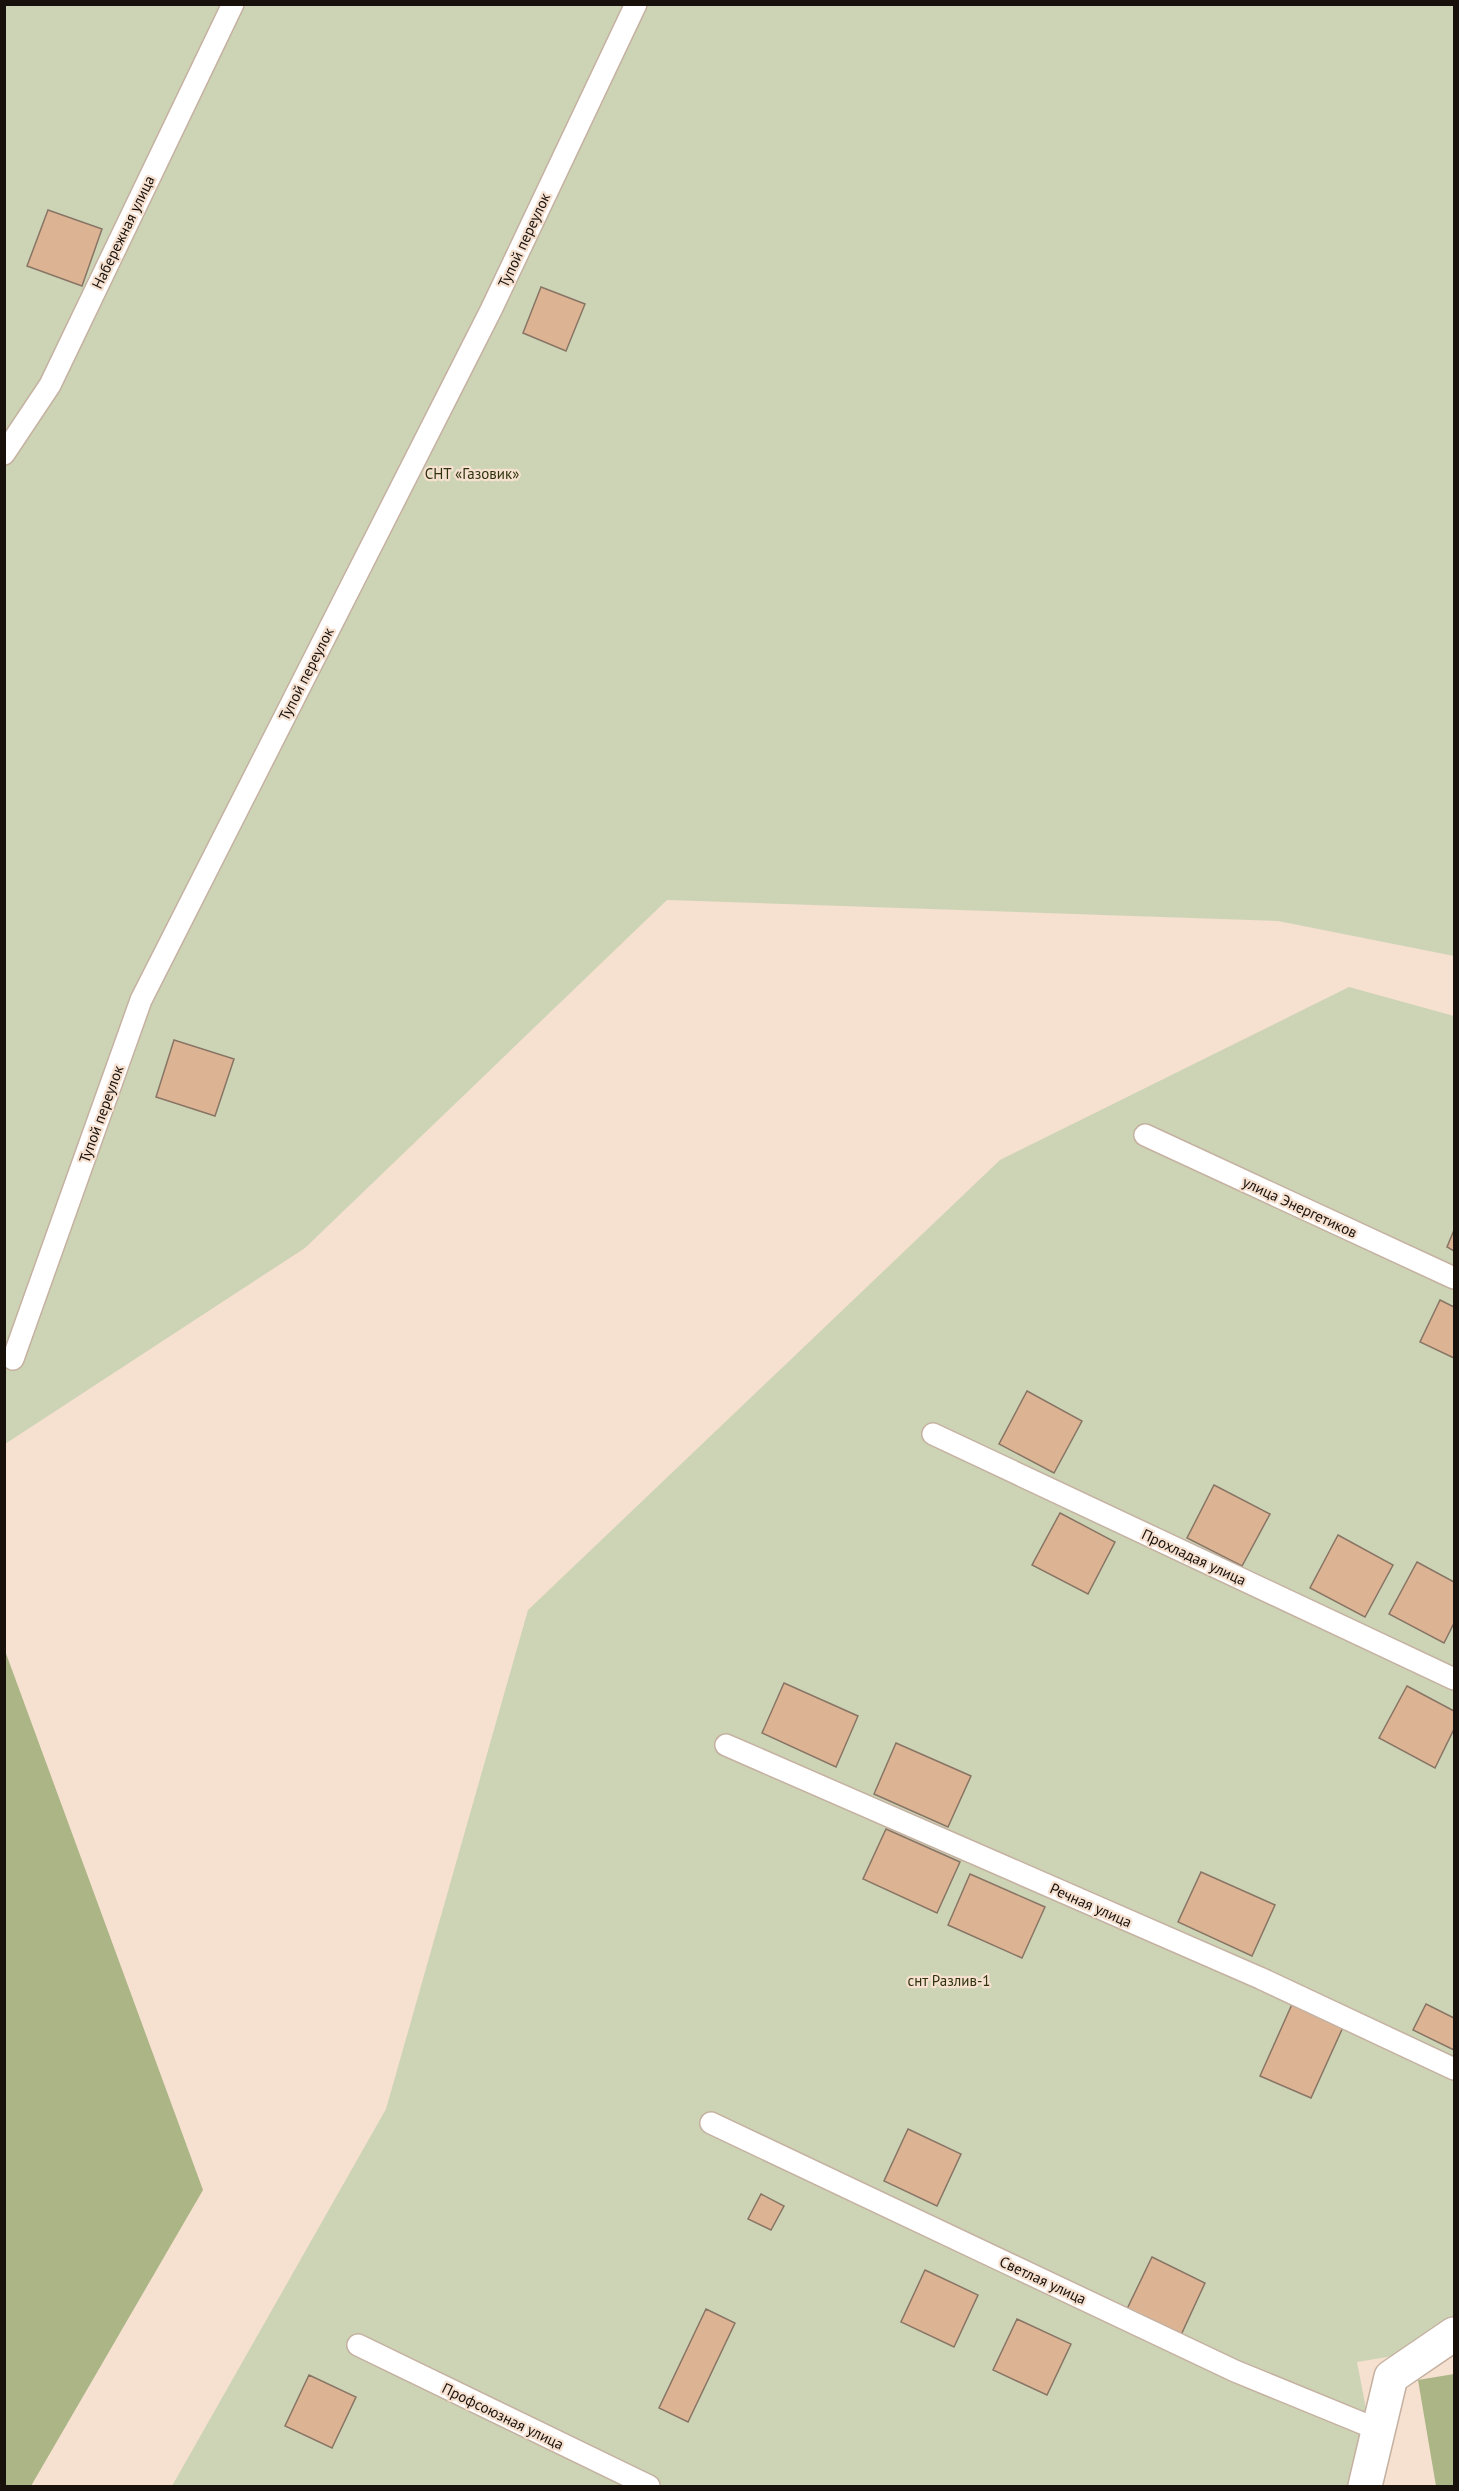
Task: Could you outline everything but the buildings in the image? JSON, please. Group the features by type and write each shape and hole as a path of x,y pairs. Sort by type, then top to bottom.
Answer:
{"street":[{"path":"1365,2487 1391,2377 1455,2334"}],"lane":[{"name":"Набережная улица","path":"4,454 50,385 233,4"},
{"name":"Тупой переулок","path":"14,1359 141,1000 491,310 636,4"},
{"name":"улица Энергетиков","path":"1145,1135 1455,1278"},
{"name":"Прохладая улица","path":"933,1434 1455,1679"},
{"name":"Речная улица","path":"726,1745 1260,1978 1455,2070"},
{"name":"Светлая улица","path":"711,2123 1224,2366 1379,2430"},
{"name":"Профсоюзная улица","path":"358,2345 649,2487"}],"green space":[{"name":"СНТ «Газовик»","path":"5,5 1454,5 1454,956 1278,921 667,900 305,1248 5,1444"},
{"name":"снт Разлив-1","path":"1349,987 1454,1016 1454,2346 1357,2362 1381,2486 172,2486 386,2109 528,1610 1000,1160"},
{"path":"4,1648 203,2190 31,2486 4,2486"},
{"path":"1454,2374 1454,2486 1436,2486 1418,2380"}]}
